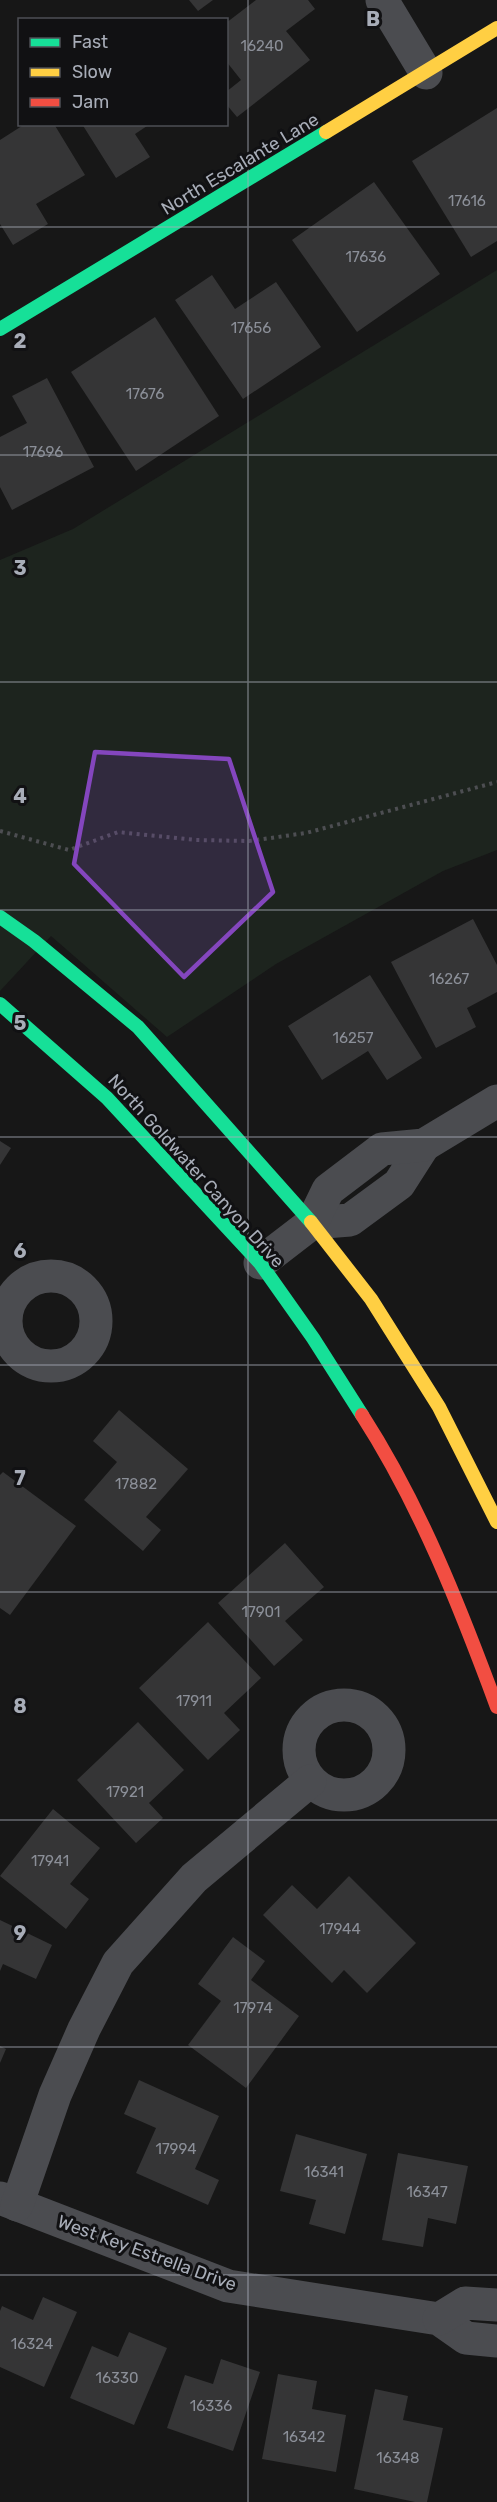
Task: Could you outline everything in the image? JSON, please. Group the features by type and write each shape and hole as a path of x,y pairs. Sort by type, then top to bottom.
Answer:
{"street":[{"path":"382,0 426,73"},
{"name":"North Escalante Lane","path":"0,329 497,28"},
{"path":"0,917 34,941 138,1027 312,1223 371,1299 439,1407 497,1522"},
{"name":"North Goldwater Canyon Drive","path":"0,1004 107,1098 260,1263 313,1338 379,1441 460,1607 497,1707"},
{"path":"260,1263 312,1223 328,1190 382,1149 424,1145 497,1101"},
{"path":"8,2202 84,2029 118,1963 194,1878 310,1780"},
{"name":"West Key Estrella Drive","path":"8,2202 228,2286 440,2319 466,2338 497,2341"},
{"path":"440,2319 465,2302 497,2305"}],"path":[{"path":"0,831 69,850 118,832 195,840 249,841 306,833 497,782"}],"highlighted area":[{"path":"95,752 229,759 273,892 184,977 74,864"}],"shaded area":[{"path":"497,270 497,850 443,871 276,964 167,1037 51,936 0,991 0,560 73,529"}],"building":[{"path":"189,0 213,0 198,11"},
{"path":"256,0 308,0 315,9 286,31 310,60 237,117 228,106 228,90 241,80 228,64 228,21"},
{"path":"497,108 497,241 471,257 412,161"},
{"path":"22,126 55,126 85,175 36,204 48,224 13,245 0,224 0,140"},
{"path":"83,126 147,126 135,134 150,157 116,178"},
{"path":"374,182 440,274 357,332 292,240"},
{"path":"212,275 235,309 276,282 321,347 243,399 175,300"},
{"path":"155,317 219,416 136,471 71,372"},
{"path":"47,378 94,467 12,510 0,487 0,437 27,423 12,396"},
{"path":"473,919 497,965 497,992 467,1008 476,1027 436,1048 391,962"},
{"path":"370,975 422,1058 387,1080 368,1051 322,1080 288,1026"},
{"path":"0,1141 11,1148 0,1165"},
{"path":"119,1410 188,1469 146,1517 161,1530 143,1551 84,1500 117,1462 93,1441"},
{"path":"3,1472 76,1526 10,1615 0,1608 0,1475"},
{"path":"285,1543 324,1587 285,1621 303,1640 274,1666 218,1603"},
{"path":"208,1622 261,1678 224,1713 240,1730 208,1760 139,1688"},
{"path":"138,1722 184,1770 149,1803 163,1818 136,1843 77,1780"},
{"path":"53,1809 100,1848 70,1884 89,1899 66,1929 0,1876"},
{"path":"349,1876 416,1943 367,1993 344,1970 332,1983 263,1915 292,1885 317,1909"},
{"path":"0,1920 52,1945 36,1979 3,1964 0,1971"},
{"path":"233,1937 265,1961 251,1980 299,2016 246,2088 188,2045 221,2001 198,1984"},
{"path":"0,2046 6,2049 0,2063"},
{"path":"139,2080 219,2116 195,2169 219,2180 208,2205 136,2173 156,2128 124,2114"},
{"path":"296,2134 367,2154 345,2234 309,2224 316,2200 280,2191"},
{"path":"398,2153 468,2166 456,2224 428,2218 423,2247 382,2240"},
{"path":"43,2297 77,2312 44,2387 0,2367 0,2311 2,2306 33,2320"},
{"path":"129,2332 167,2348 134,2425 70,2398 92,2346 118,2357"},
{"path":"221,2359 260,2372 233,2451 167,2428 185,2375 213,2384"},
{"path":"278,2374 317,2381 312,2409 346,2415 336,2472 262,2459"},
{"path":"375,2389 408,2396 403,2420 443,2428 427,2502 415,2502 354,2489"}],"traffic: fast":[{"path":"0,329 326,132"},
{"path":"0,917 34,941 138,1027 311,1222"},
{"path":"0,1004 107,1098 260,1263 313,1338 362,1415"}],"traffic: slow":[{"path":"326,132 497,28"},
{"path":"311,1222 371,1299 439,1407 497,1522"}],"traffic: jam":[{"path":"362,1415 383,1449 437,1557 497,1707"}]}
